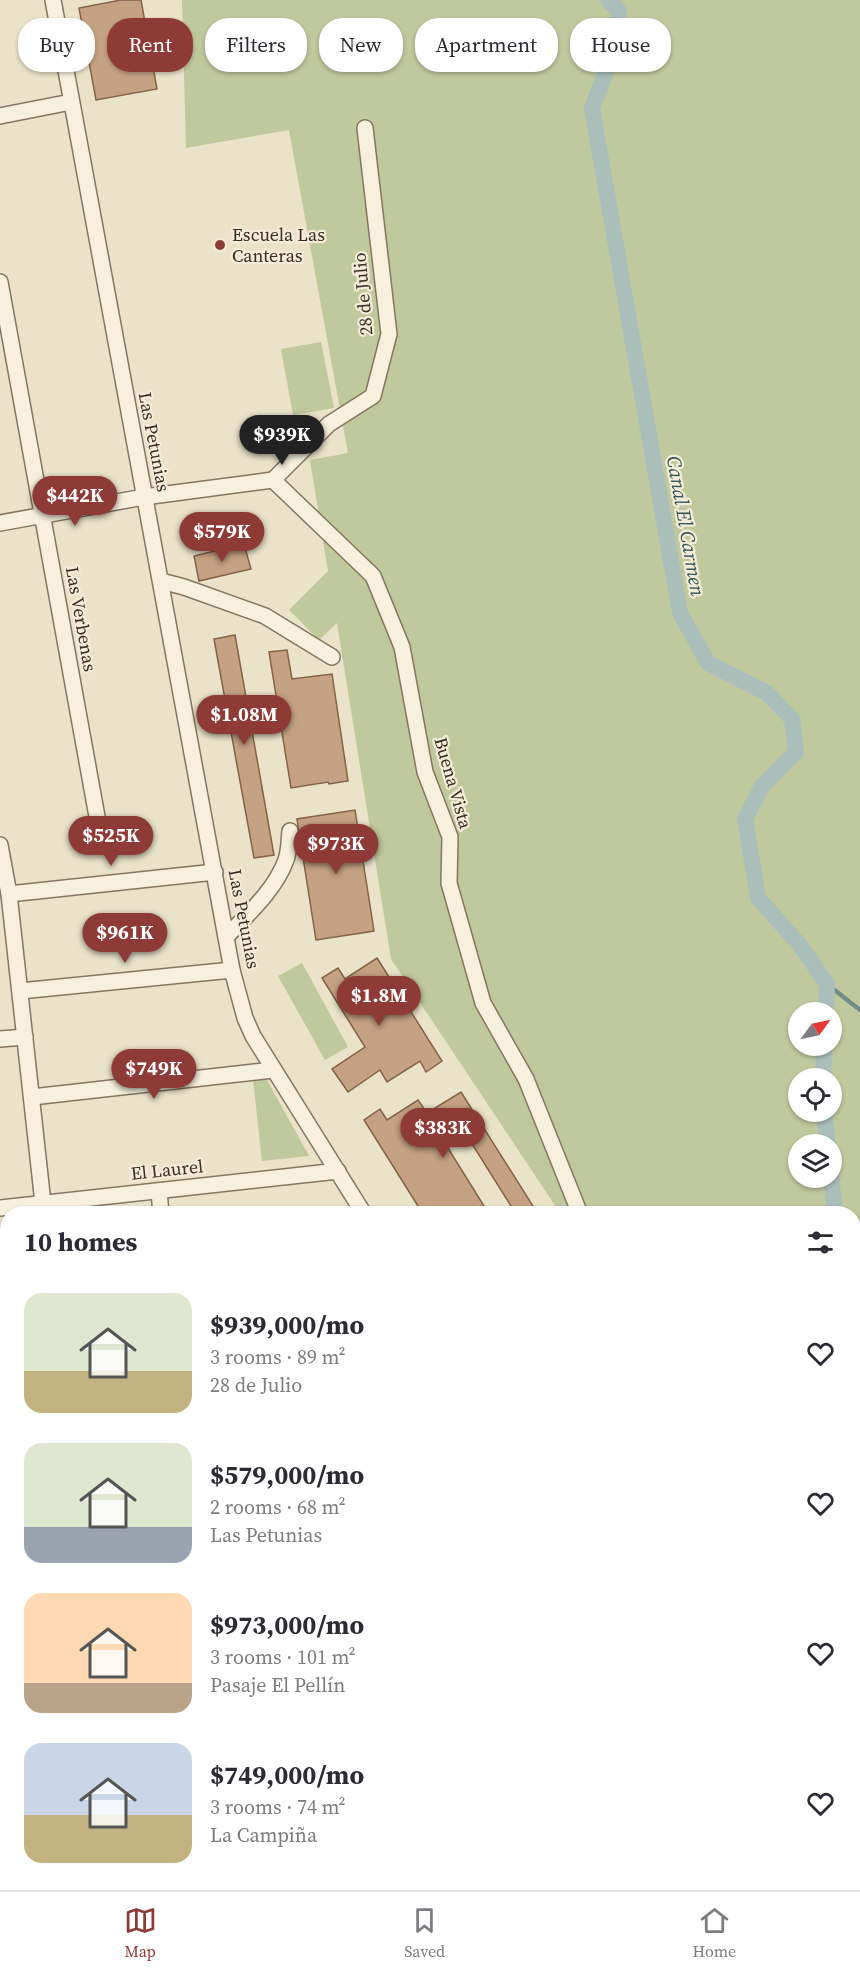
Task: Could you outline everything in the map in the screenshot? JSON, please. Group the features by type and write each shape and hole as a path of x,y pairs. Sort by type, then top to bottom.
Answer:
{"street":[{"name":"Las Petunias","path":"53,0 232,970 248,1025 273,1070 359,1206"},
{"path":"0,116 71,102"},
{"name":"28 de Julio","path":"273,480 329,423 374,396 389,334 365,128"},
{"name":"Las Verbenas","path":"0,282 98,822"},
{"path":"0,523 144,497 273,480"},
{"name":"Buena Vista","path":"273,480 373,576 402,647 425,772 450,837 449,883 483,1003 526,1079 577,1206"},
{"path":"161,581 265,616 332,657"},
{"path":"227,936 258,904 276,879 286,859 290,831"},
{"path":"0,845 9,894 7,936 20,992 43,1203"},
{"path":"9,894 215,872"},
{"path":"20,992 232,970"},
{"path":"0,1039 25,1037"},
{"path":"32,1097 273,1070"},
{"name":"El Laurel","path":"17,1206 338,1171"},
{"path":"159,1191 160,1206"}],"green space":[{"path":"182,0 860,0 860,1206 555,1206 391,959 337,623 319,640 289,610 328,571 310,460 348,453 289,130 186,148 184,72 193,72 193,18 182,18"},
{"path":"321,342 334,408 293,415 281,349"},
{"path":"302,963 348,1047 325,1060 278,976"},
{"path":"266,1078 309,1156 262,1161 253,1080"}],"building":[{"path":"121,0 141,0 144,18 107,18 107,72 154,72 157,89 96,100 91,72 95,72 95,18 81,18 79,8"},
{"path":"244,544 251,569 199,581 194,556"},
{"path":"235,635 274,855 254,858 214,639"},
{"path":"287,650 292,679 332,674 348,781 291,788 269,652"},
{"path":"355,810 374,931 316,940 297,819"},
{"path":"377,958 442,1061 426,1072 420,1061 387,1082 380,1070 348,1092 332,1069 365,1047 322,978 338,968 345,979"},
{"path":"461,1092 533,1206 511,1206 452,1112 433,1124 484,1206 418,1206 364,1120 380,1109 387,1120 418,1100 427,1113"}],"waterway":[{"name":"Canal El Carmen","path":"608,0 619,11 618,41 592,108 680,613 708,663 767,693 792,719 796,752 762,786 745,819 758,898 799,944 827,984 826,1002"},
{"path":"827,984 860,1010"},
{"name":"Canal El Carmen","path":"823,1068 824,1056"},
{"name":"Canal El Carmen","path":"825,1122 827,1134"},
{"name":"Canal El Carmen","path":"832,1188 834,1206"}],"place":[{"name":"Escuela Las Canteras","path":"220,245"}]}
